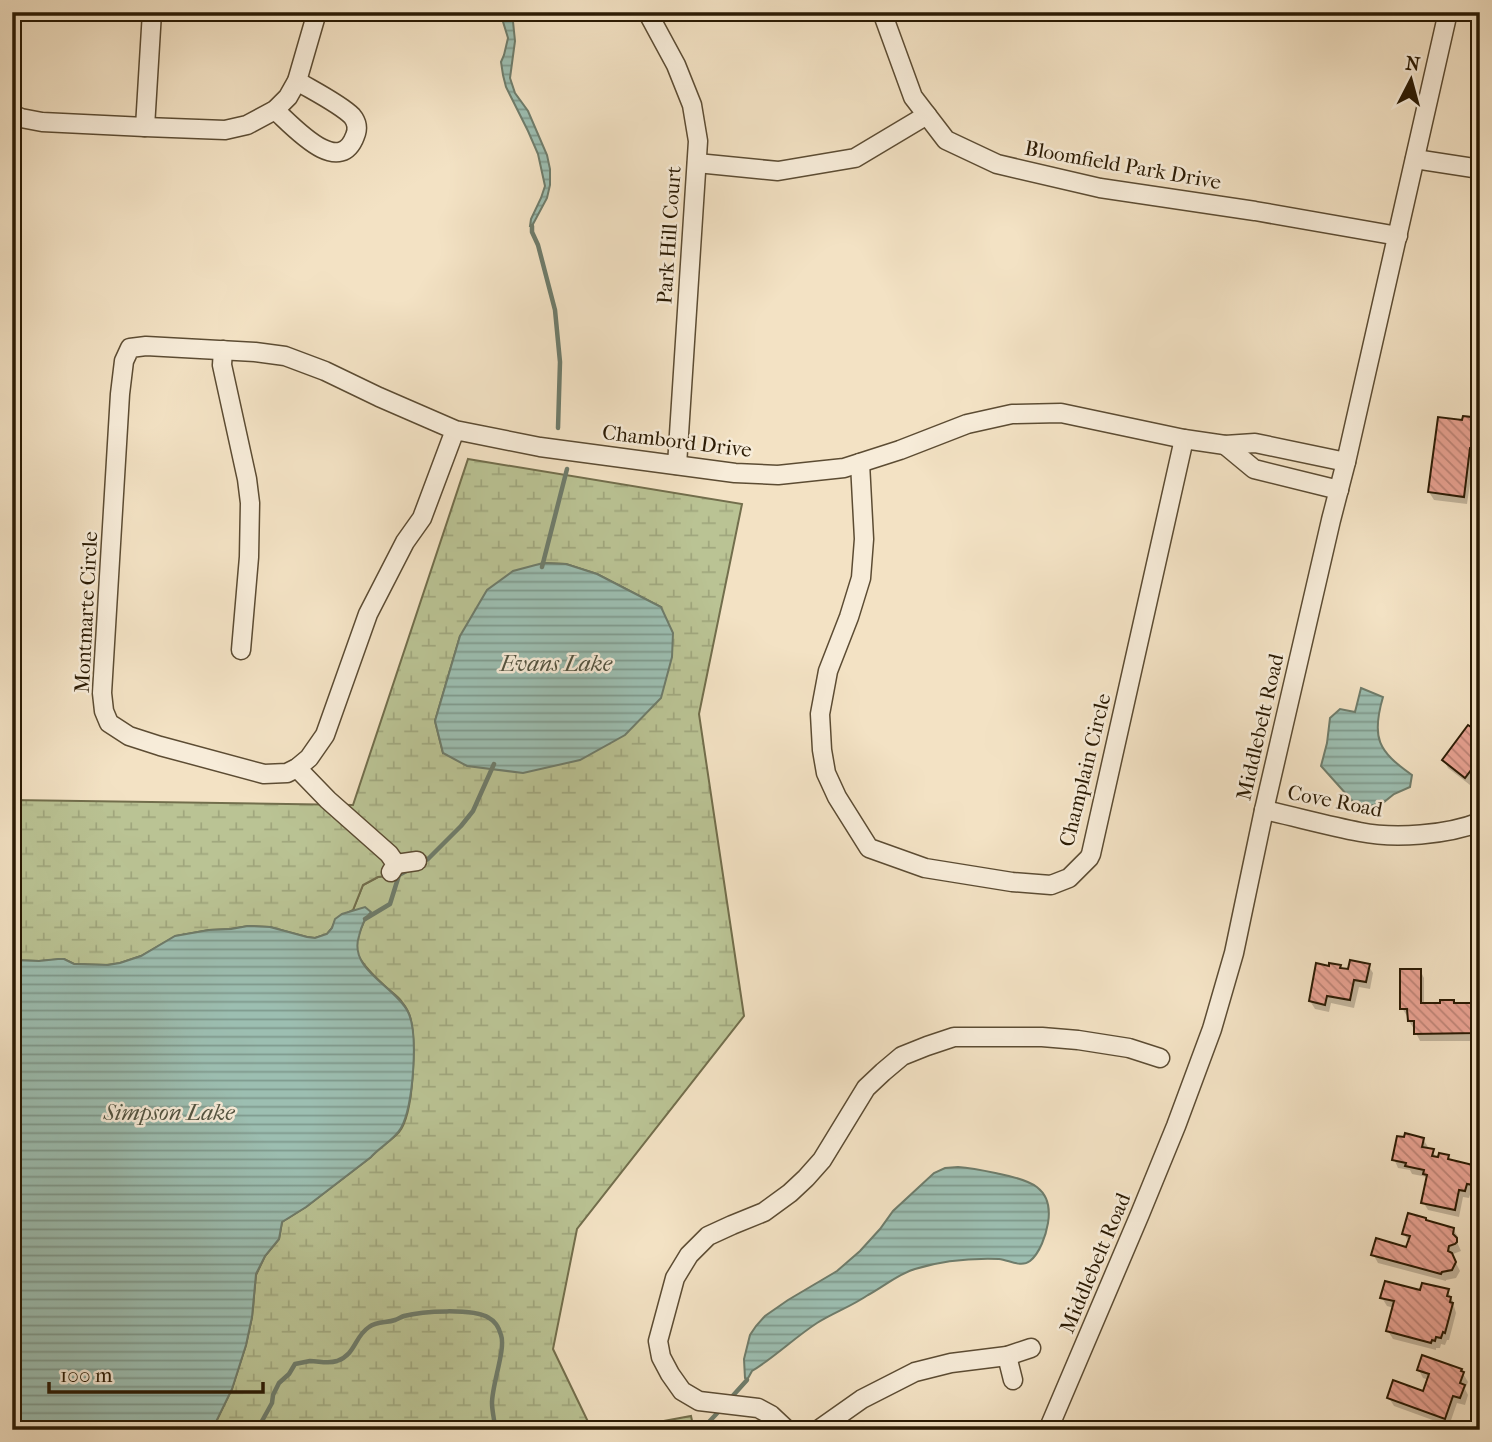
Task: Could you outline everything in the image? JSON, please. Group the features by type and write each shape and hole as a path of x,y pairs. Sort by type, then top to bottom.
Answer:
{"street":[{"path":"145,127 152,12"},
{"path":"12,114 43,122 145,127 225,130 247,125 275,110 288,97 297,81 317,12"},
{"name":"Bloomfield Park Drive","path":"882,12 913,97 946,140 996,164 1101,188 1398,236"},
{"name":"Middlebelt Road","path":"1048,1430 1140,1214 1203,1056 1234,953 1264,810 1448,12"},
{"name":"Park Hill Court","path":"650,17 676,65 692,106 698,141 677,465"},
{"path":"275,110 314,145 328,152 338,153 347,149 357,128 354,118 297,81"},
{"path":"697,163 778,171 855,158 927,115"},
{"path":"1415,159 1480,169"},
{"name":"Chambord Drive","path":"130,348 146,346 285,356 325,371 456,430 540,447 735,473 778,475 844,468 967,424 1012,414 1062,413 1184,439 1225,445 1255,443 1346,462"},
{"name":"Montmarte Circle","path":"130,348 124,361 120,394 102,693 109,723 129,736 264,774 286,773 297,768"},
{"path":"223,350 222,365 250,503 249,557 241,650"},
{"path":"417,861 393,868 389,854 328,800 297,768 309,758 325,736 369,614 405,542 422,517 456,430"},
{"name":"Champlain Circle","path":"860,463 864,539 861,578 828,671 820,714 826,773 837,797 869,848 925,868 1051,886 1069,877 1091,854 1184,439"},
{"path":"1225,445 1254,469 1339,490"},
{"name":"Cove Road","path":"1264,810 1363,833 1429,835 1469,827 1480,822"},
{"path":"787,1430 771,1415 758,1408 699,1401 682,1391 661,1357 658,1340 675,1278 689,1255 708,1236 764,1212 790,1193 822,1160 866,1088 902,1056 927,1046 954,1037 1042,1037 1119,1046 1160,1058"},
{"path":"818,1430 862,1399 915,1372 951,1363 1007,1356 1031,1348"},
{"path":"1007,1356 1013,1380"}],"green space":[{"path":"468,459 742,504 699,714 744,1016 577,1229 553,1349 592,1430 212,1430 232,1389 246,1345 256,1275 265,1256 279,1239 282,1222 371,1157 399,1132 404,1123 412,1078 413,1032 410,1018 400,1000 364,964 356,946 365,919 390,904 398,875 378,877 363,885 353,910 336,919 327,934 315,938 270,927 248,926 176,936 141,956 108,965 74,964 64,959 12,960 12,800 353,805","holes":["543,563 566,564 597,574 661,607 443,753 435,721 460,636"]},
{"path":"387,875 399,875 390,904 365,919 353,910 363,885"},
{"path":"691,1416 694,1430 615,1430"}],"water":[{"path":"500,12 512,12 515,41 510,78 515,93 528,111 547,155 550,169 547,198 532,226 531,219 545,186 538,154 506,87 501,62 508,38"},
{"name":"Evans Lake","path":"543,563 566,564 597,574 661,607 673,633 672,657 661,698 625,735 580,760 523,773 467,766 443,753 435,721 460,636 487,590 513,571"},
{"path":"1361,688 1383,697 1378,723 1380,742 1391,758 1412,775 1410,787 1384,802 1367,807 1356,805 1321,766 1330,718 1340,709 1355,712"},
{"name":"Simpson Lake","path":"365,907 371,912 363,923 359,936 357,948 360,959 374,977 402,1003 411,1022 413,1070 405,1118 398,1132 371,1157 282,1222 279,1239 265,1256 256,1274 246,1345 232,1389 212,1430 12,1430 12,960 64,959 74,964 108,965 141,956 175,936 248,926 270,927 315,938 327,934 335,919 342,914"},
{"path":"958,1167 1021,1179 1043,1193 1049,1211 1048,1223 1042,1244 1034,1258 1023,1264 999,1259 956,1261 909,1271 817,1323 752,1371 747,1380 745,1378 744,1359 750,1335 765,1316 837,1271 860,1251 893,1211 934,1173 945,1168"}],"building":[{"path":"1463,416 1480,418 1479,449 1470,448 1464,497 1428,492 1438,417 1462,420"},
{"path":"1468,725 1480,733 1480,758 1465,778 1442,760"},
{"path":"1350,960 1370,964 1366,982 1354,980 1350,1000 1327,996 1325,1005 1309,1001 1316,963 1341,965 1340,968 1348,969"},
{"path":"1471,963 1480,963 1480,997 1471,997"},
{"path":"1400,969 1421,969 1421,1003 1454,1000 1454,1003 1476,1003 1476,1033 1414,1034 1414,1021 1408,1021 1407,1009 1400,1009"},
{"path":"1405,1133 1424,1138 1422,1147 1434,1149 1432,1156 1438,1157 1439,1153 1449,1155 1448,1159 1477,1166 1473,1185 1467,1184 1465,1191 1459,1190 1455,1210 1421,1203 1427,1175 1423,1174 1424,1170 1392,1160 1397,1136 1404,1137"},
{"path":"1408,1213 1454,1228 1453,1234 1457,1242 1449,1246 1448,1251 1456,1262 1452,1270 1441,1274 1371,1255 1376,1238 1406,1247 1410,1236 1402,1234"},
{"path":"1385,1281 1420,1290 1422,1283 1449,1289 1447,1296 1451,1297 1450,1302 1453,1303 1445,1333 1443,1332 1441,1338 1436,1337 1431,1343 1386,1331 1394,1301 1380,1298"},
{"path":"1422,1355 1464,1372 1460,1383 1465,1385 1460,1398 1453,1396 1445,1419 1387,1398 1393,1380 1423,1391 1429,1374 1417,1370"}],"waterway":[{"path":"532,226 555,310 560,362 558,428"},
{"path":"542,567 567,469"},
{"path":"422,862 428,859 473,811 494,764"},
{"path":"365,919 390,904 399,875 408,870"},
{"path":"257,1430 272,1403 279,1383 295,1364 310,1361 334,1362 343,1358 352,1350 364,1331 375,1324 412,1314 447,1311 481,1315 493,1321 499,1330 502,1349 492,1403 495,1430"},
{"path":"729,1400 747,1380"},
{"path":"705,1430 721,1409"}]}
